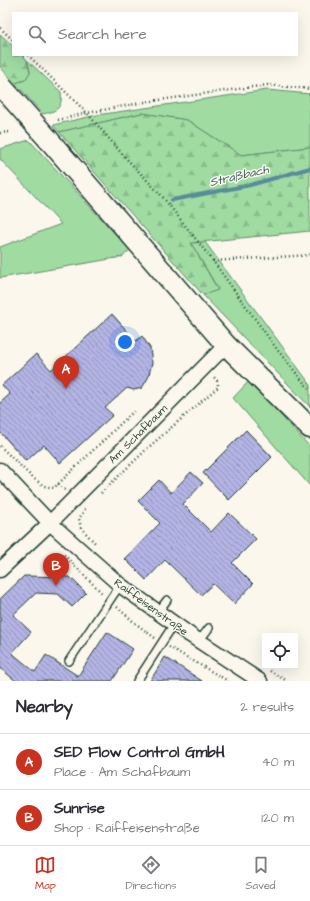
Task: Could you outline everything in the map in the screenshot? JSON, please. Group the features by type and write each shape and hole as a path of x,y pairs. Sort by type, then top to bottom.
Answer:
{"main road":[{"path":"1,86 226,344 310,428"}],"street":[{"name":"Am Schafbaum","path":"50,523 226,344"},
{"name":"Raiffeisenstraße","path":"0,470 50,523 120,585 174,624 260,681"},
{"path":"0,570 50,523"}],"lane":[{"path":"69,661 120,585"},
{"path":"158,612 166,600"},
{"path":"137,681 174,624"},
{"path":"199,641 209,628"}],"path":[{"path":"0,28 12,39"},
{"path":"29,56 87,113 124,156 162,196 213,261 279,352 310,390"},
{"path":"58,120 145,102 267,85 310,89"},
{"path":"0,133 10,132"},
{"path":"213,261 310,255"},
{"path":"0,446 33,478 44,486 54,488 135,410"}],"green space":[{"path":"0,34 12,45 12,56 23,56 27,60 30,72 25,80 15,83 0,67"},
{"path":"27,60 61,92 60,105 52,112 43,114 15,83 25,80 30,72"},
{"path":"267,90 310,94 310,147 241,155 187,120 142,113 59,132 53,125 97,115"},
{"path":"142,113 187,120 241,155 310,147 310,231 191,243 218,290 203,295 59,132"},
{"path":"29,140 130,250 122,257 0,278 0,247 61,224 0,159 0,149"},
{"path":"205,242 310,384 310,407 203,295 218,289 191,243"},
{"path":"249,381 310,447 310,486 233,398"}],"building":[{"path":"112,314 136,341 142,336 150,348 152,363 148,378 142,388 134,390 127,388 105,408 113,415 60,463 44,445 26,461 0,432 0,403 10,394 2,385 36,354 51,370"},
{"path":"246,430 272,457 229,500 203,473"},
{"path":"191,472 203,483 183,504 211,532 229,513 256,539 232,563 253,584 234,604 213,584 201,595 165,560 146,580 125,559 160,523 138,501 159,480 171,493"},
{"path":"24,576 70,577 86,593 72,607 58,594 36,593 13,615 31,632 12,653 35,672 46,655 78,676 107,632 133,649 112,681 16,681 0,668 0,599"},
{"path":"165,657 202,681 150,681"}],"waterway":[{"name":"Straßbach","path":"172,200 250,185 310,168"}],"place":[{"name":"SED Flow Control GmbH","path":"66,389"},
{"name":"Sunrise","path":"56,586"}]}
